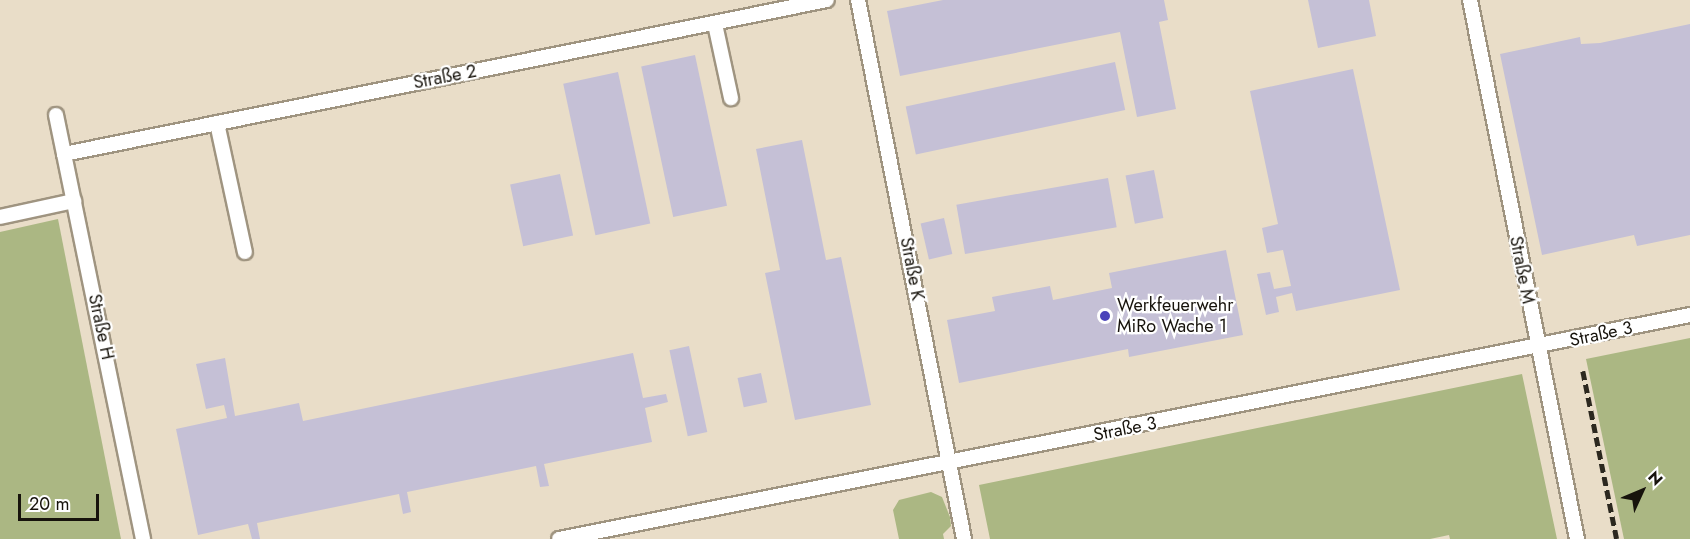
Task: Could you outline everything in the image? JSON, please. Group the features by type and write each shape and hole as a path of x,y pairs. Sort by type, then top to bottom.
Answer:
{"lane":[{"name":"Straße 2","path":"64,154 827,0"},
{"name":"Straße K","path":"858,0 964,539"},
{"name":"Straße M","path":"1470,0 1577,539"},
{"path":"715,24 731,98"},
{"name":"Straße H","path":"56,115 143,539"},
{"path":"216,123 245,252"},
{"path":"0,217 74,201"},
{"name":"Straße 3","path":"559,539 949,464 1690,315"}],"green space":[{"path":"58,219 121,539 0,539 0,232"},
{"path":"1690,338 1690,539 1624,539 1586,359"},
{"path":"1522,374 1557,539 1450,539 1449,535 1430,539 990,539 979,485"},
{"path":"931,492 942,497 950,517 951,526 943,534 944,539 899,539 893,510 899,500"}],"building":[{"path":"943,0 1164,0 1168,20 1159,22 1176,109 1137,117 1120,32 900,76 887,11"},
{"path":"1308,0 1369,0 1376,36 1318,48"},
{"path":"1690,24 1690,235 1637,246 1634,235 1542,255 1500,54 1580,37 1581,44 1600,43"},
{"path":"695,55 727,206 673,217 641,66"},
{"path":"1115,62 1125,110 916,154 906,106"},
{"path":"1353,69 1400,290 1296,311 1292,293 1276,297 1279,312 1266,315 1257,274 1270,272 1274,289 1291,286 1283,250 1267,253 1262,228 1278,224 1250,91"},
{"path":"618,72 650,224 595,235 563,84"},
{"path":"802,140 826,260 841,257 871,405 795,420 765,273 780,270 756,149"},
{"path":"1154,170 1163,218 1135,224 1126,176"},
{"path":"560,174 573,236 523,246 510,185"},
{"path":"1108,178 1117,227 965,254 956,205"},
{"path":"944,218 952,254 929,259 921,223"},
{"name":"Werkfeuerwehr MiRo Wache 1","path":"1226,250 1243,335 1129,357 1128,349 959,383 947,320 995,311 992,297 1050,286 1053,300 1112,288 1109,273"},
{"path":"689,346 707,432 688,436 669,350"},
{"path":"633,353 643,398 666,394 668,402 645,408 652,442 544,464 549,486 540,487 536,466 407,492 411,512 403,514 399,494 257,523 260,539 252,539 248,524 198,535 176,429 227,418 224,405 206,409 196,364 225,358 235,416 299,403 303,421"},
{"path":"761,373 767,402 744,407 738,378"}],"railway":[{"path":"1583,371 1617,539"}],"place":[{"name":"Werkfeuerwehr MiRo Wache 1","path":"1105,316"}]}
